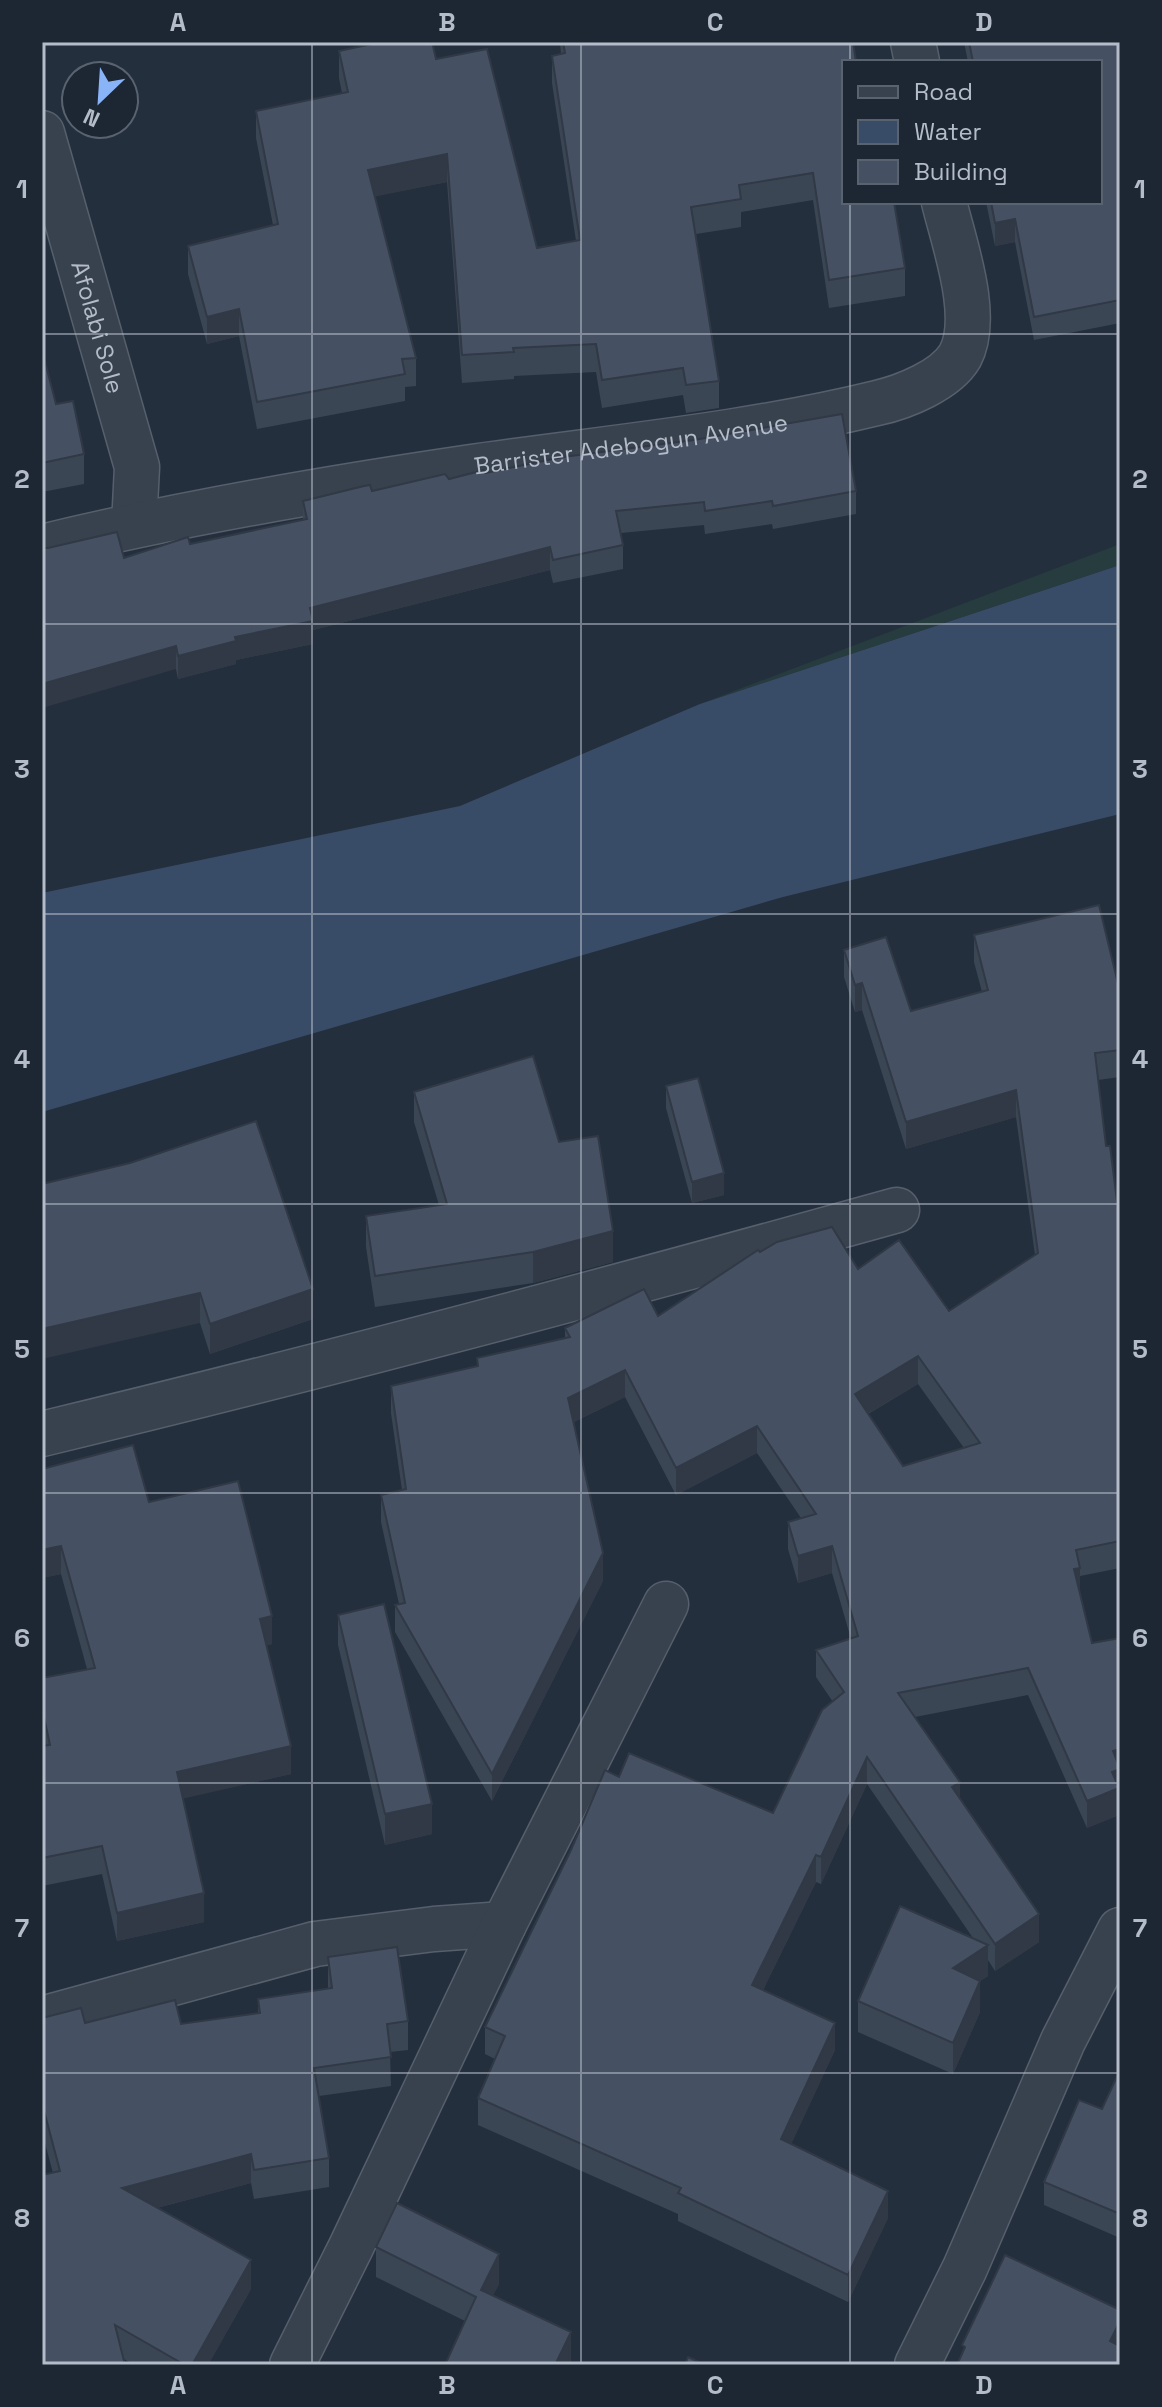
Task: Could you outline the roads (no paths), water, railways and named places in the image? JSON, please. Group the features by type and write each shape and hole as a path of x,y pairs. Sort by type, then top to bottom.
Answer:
{"street":[{"name":"Afolabi Sole","path":"42,133 137,467 134,525"},
{"name":"Barrister Adebogun Avenue","path":"42,547 134,525 463,469 659,442 880,403 922,386 945,372 959,356 968,331 966,294 944,204"},
{"path":"42,1434 544,1307 897,1210"},
{"path":"292,2365 504,1924 666,1604"},
{"path":"42,2019 315,1944 504,1924"},
{"path":"917,2365 965,2268 1063,2041 1120,1930"}],"water":[{"path":"1120,565 1120,814 783,897 42,1112 42,893 460,806 700,704"}]}
